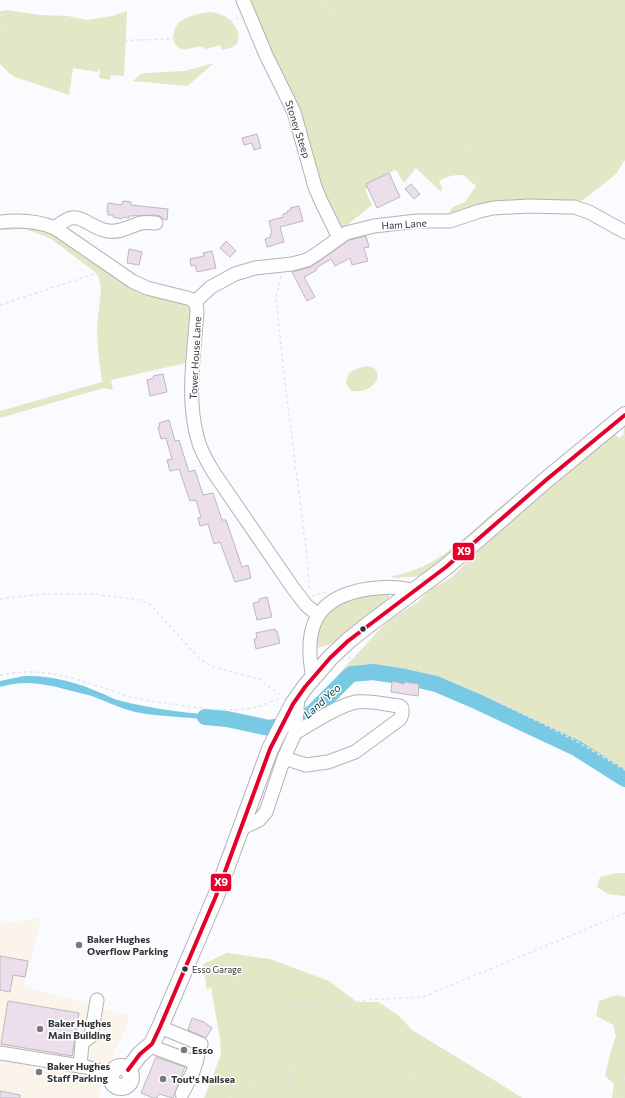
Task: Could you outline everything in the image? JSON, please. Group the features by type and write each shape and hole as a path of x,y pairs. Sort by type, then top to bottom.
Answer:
{"main road":[{"path":"118,1087 115,1070 120,1068 128,1070 140,1054 152,1044 216,896 270,749 277,733 295,716 312,678 348,641 446,567 546,480 625,415"}],"street":[{"name":"Stoney Steep","path":"243,0 266,55 294,112 315,186 339,238"},
{"name":"Ham Lane","path":"195,302 211,287 235,274 255,268 292,264 307,260 352,231 374,226 417,221 450,221 493,208 529,206 568,207 582,209 597,215 625,232"},
{"path":"55,228 73,217 108,231 118,231 142,223 156,223"},
{"name":"Tower House Lane","path":"0,222 19,221 37,223 55,228 132,281 147,288 191,299 195,302 197,312 192,396 193,421 198,442 214,473 293,588 306,605 318,615"},
{"path":"312,678 309,649 312,632 318,615 332,601 353,592 372,589 395,587 414,591"},
{"path":"242,828 259,820 266,812 284,758 295,716 317,719 356,702 366,702 402,708 400,719 355,752 328,762 306,765 284,758"},
{"path":"80,1066 82,1043 91,1036 97,1000"},
{"path":"160,1027 201,1044 194,1072 182,1094"},
{"path":"150,1046 196,1063"},
{"path":"0,1053 80,1066 118,1087"}],"path":[{"path":"321,0 443,131 470,148 566,200 568,207"},
{"path":"0,26 74,42 169,39 249,15"},
{"path":"292,264 290,269 282,273 276,298 303,524 309,592"},
{"path":"0,305 108,270 110,266"},
{"path":"0,599 41,594 94,594 140,600 151,605 199,658 213,668 259,679 279,694 295,716"},
{"path":"352,659 414,666 431,670 539,722 625,770"},
{"path":"0,675 23,672 55,673 107,688 125,696 209,709 235,710 249,708 267,704 283,697 295,716"},
{"path":"249,1083 254,1051 270,1014 286,1007 334,1006 352,1004 366,1000 423,997 625,912"},
{"path":"230,1098 249,1083 268,1073 337,1054 364,1058 430,1085 451,1098"},
{"path":"289,1068 289,1098"},
{"path":"620,1098 625,1077"}],"shaded area":[{"path":"41,918 24,986 127,1015 128,1024 104,1073 99,1098 0,1098 0,924"}],"green space":[{"path":"247,0 625,0 625,160 616,174 582,201 500,203 447,216 453,207 465,202 476,186 463,175 453,176 439,181 442,188 441,192 416,168 404,183 396,170 366,184 368,188 365,190 372,205 342,229 325,202"},
{"path":"7,10 40,15 68,16 87,20 113,16 127,11 124,76 111,75 110,80 99,78 100,70 98,70 98,72 73,68 69,95 15,77 0,64 0,11"},
{"path":"211,12 226,17 235,26 239,39 234,46 222,50 220,45 206,49 199,47 183,49 176,44 173,36 176,27 181,21 188,17"},
{"path":"214,63 187,86 133,81 141,74 185,71"},
{"path":"0,224 46,227 108,270 193,304 190,362 111,380 113,390 104,388 0,418 0,411 102,382 97,328 101,289 99,278 95,272 50,238 25,229 0,230"},
{"path":"367,366 374,368 377,373 376,382 372,386 362,391 350,390 346,382 349,373"},
{"path":"625,423 625,776 581,748 518,718 501,715 446,687 405,678 375,674 355,673 337,676 392,618 418,602 431,589 452,577 508,520 613,433 619,438 623,435"},
{"path":"597,426 599,429 423,576 393,578 392,576 424,566 451,549 501,506 597,429"},
{"path":"388,593 389,598 336,641 314,649 316,634 321,622 328,612 348,600 374,594"},
{"path":"625,873 625,896 608,894 597,887 600,877"},
{"path":"227,953 270,959 329,981 357,1002 378,1002 398,1015 412,1030 522,1098 204,1098 221,1055 220,1039 211,987 207,990 203,964"},
{"path":"617,995 625,997 625,1098 612,1098 614,1084 605,1076 616,1036 613,1025 596,1016 599,1001"}],"water":[{"path":"24,676 63,680 92,689 116,699 145,706 173,711 228,717 225,723 203,719 135,712 90,695 36,683 18,683 0,687 0,681"}],"building":[{"path":"257,134 261,148 254,150 252,143 244,145 242,138"},
{"path":"389,173 400,197 377,208 366,184"},
{"path":"411,184 420,194 414,199 405,189"},
{"path":"123,201 131,202 131,205 168,209 167,220 156,215 129,216 129,218 123,217 122,219 113,217 113,215 108,215 108,203 122,205"},
{"path":"299,206 303,221 280,227 284,242 267,247 265,239 271,237 270,234 272,233 269,221 283,217 283,214 288,213 287,211 291,210 290,208"},
{"path":"366,236 369,247 364,248 368,261 352,265 350,258 335,266 331,259 316,268 317,270 304,277 315,297 307,301 292,272 311,267 349,240"},
{"path":"226,241 236,251 230,257 220,248"},
{"path":"129,249 142,252 139,265 127,263"},
{"path":"212,251 216,268 197,272 195,265 191,266 190,259 204,256 203,253"},
{"path":"163,374 167,392 150,396 147,380 154,378 153,376"},
{"path":"169,420 175,441 179,440 189,472 195,470 203,495 213,493 222,520 226,520 242,567 248,565 251,578 235,582 220,542 214,544 208,524 200,526 198,518 201,517 196,500 190,501 179,469 170,471 167,460 172,459 166,438 161,439 158,427 160,427 159,423"},
{"path":"267,597 272,617 257,620 253,603 259,602 259,599"},
{"path":"275,629 275,631 277,631 280,643 256,649 254,639 257,638 256,633"},
{"path":"392,681 404,684 404,682 419,684 418,696 391,692"},
{"path":"0,956 28,961 25,977 13,975 10,992 0,990"},
{"name":"Baker Hughes Main Building","path":"8,1001 79,1013 72,1056 1,1044"},
{"path":"192,1018 204,1022 212,1028 206,1038 188,1030"},
{"name":"Tout's Nailsea","path":"156,1057 185,1067 173,1098 159,1094 157,1098 153,1098 141,1093"},
{"path":"0,1091 20,1095 20,1098 0,1098"}],"waterway":[{"name":"Land Yeo","path":"205,717 227,719 269,728 299,723 314,711 349,676 352,674 373,672 436,684 576,748 625,779"}],"transit line":[{"name":"X9","path":"128,1070 140,1054 152,1044 160,1027 216,896 270,749 293,704 305,687 330,658 348,641 446,567 546,480 625,415"}],"place":[{"name":"Baker Hughes Overflow Parking","path":"79,945"},
{"name":"Esso Garage","path":"185,969"},
{"name":"Baker Hughes Main Building","path":"40,1029"},
{"name":"Esso","path":"184,1050"},
{"name":"Baker Hughes Staff Parking","path":"39,1072"},
{"name":"Tout's Nailsea","path":"163,1079"}]}
